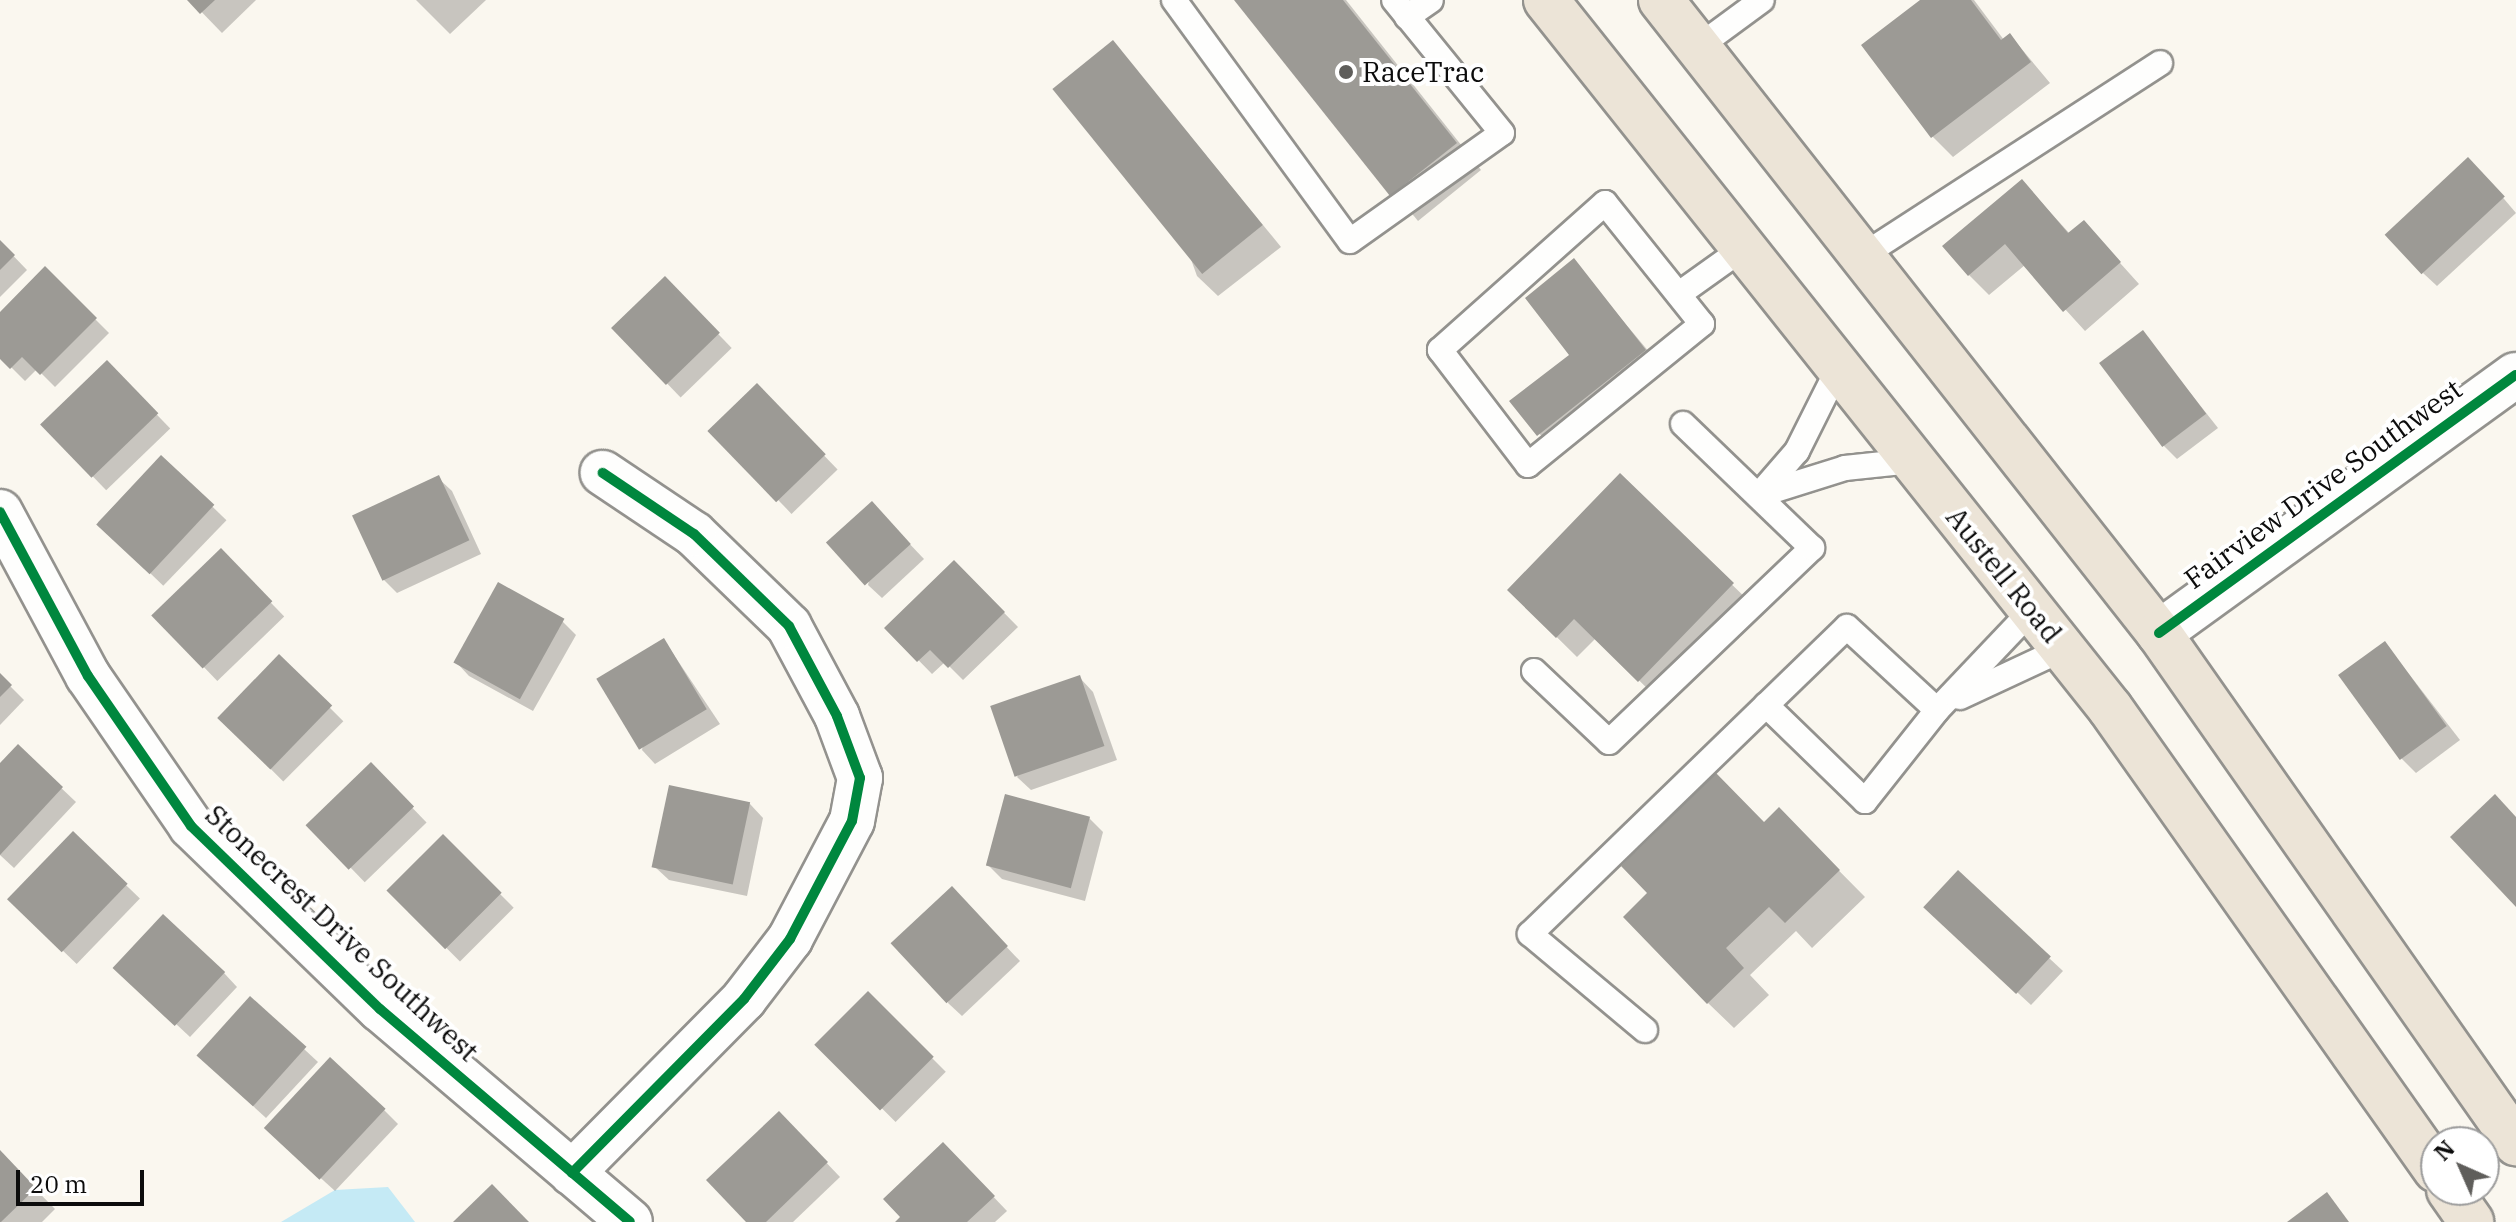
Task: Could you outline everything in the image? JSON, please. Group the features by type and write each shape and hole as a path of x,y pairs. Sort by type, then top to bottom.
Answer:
{"main road":[{"name":"Austell Road","path":"1546,0 2063,649 2303,975 2420,1147"},
{"path":"1661,0 2159,633 2289,812 2516,1143"}],"street":[{"name":"Fairview Drive Southwest","path":"2159,633 2516,375"},
{"path":"572,1173 744,999 790,939 852,821 860,778 837,716 789,626 694,534 603,473"},
{"name":"Stonecrest Drive Southwest","path":"0,512 88,676 191,826 380,1009 630,1222"}],"lane":[{"path":"1174,0 1350,241 1502,133 1400,8 1431,0"},
{"path":"1698,47 1762,0"},
{"path":"1862,256 2160,63"},
{"path":"1605,203 1679,294 1702,324 1528,465 1440,350 1605,203"},
{"path":"1679,294 1742,249"},
{"path":"1759,495 1797,451 1838,369"},
{"path":"1534,671 1609,742 1812,548 1683,424"},
{"path":"1759,495 1845,468 1912,461"},
{"path":"1766,705 1865,801 1937,710 2032,610"},
{"path":"1645,1030 1530,934 1847,627 1937,710"},
{"path":"1937,710 1987,681 2063,649"}],"water":[{"path":"388,1187 415,1222 281,1222 335,1190"}],"building":[{"path":"187,0 215,0 200,14"},
{"name":"RaceTrac","path":"1234,0 1343,0 1457,143 1390,196"},
{"path":"1920,0 1971,0 2001,40 2010,33 2031,62 1931,138 1861,45"},
{"path":"1113,40 1263,225 1202,274 1052,89"},
{"path":"2468,157 2505,196 2421,274 2385,235"},
{"path":"2022,179 2068,233 2084,220 2121,262 2063,312 2005,244 1968,276 1942,246"},
{"path":"0,240 15,255 0,270"},
{"path":"1574,258 1646,350 1537,436 1509,401 1569,355 1525,298"},
{"path":"45,266 97,318 40,375 22,357 10,369 0,359 0,312"},
{"path":"665,276 720,333 666,385 611,328"},
{"path":"2143,330 2206,414 2162,447 2099,363"},
{"path":"107,360 158,413 92,478 40,425"},
{"path":"757,383 826,454 776,502 707,431"},
{"path":"161,455 214,505 150,574 96,524"},
{"path":"1620,473 1734,583 1638,682 1574,619 1556,638 1507,590"},
{"path":"439,475 469,540 382,581 352,516"},
{"path":"872,501 911,544 865,586 826,542"},
{"path":"221,548 272,601 203,669 151,615"},
{"path":"954,560 1005,612 948,668 930,650 917,662 884,628"},
{"path":"498,582 564,619 520,699 453,662"},
{"path":"664,638 707,709 639,750 596,679"},
{"path":"2385,641 2447,726 2400,760 2338,675"},
{"path":"279,654 332,705 270,769 217,718"},
{"path":"0,673 12,685 0,697"},
{"path":"1080,675 1104,746 1015,777 990,706"},
{"path":"18,744 63,787 0,855 0,763"},
{"path":"371,762 414,807 349,870 306,825"},
{"path":"1716,773 1764,822 1779,807 1840,870 1785,923 1769,907 1726,948 1744,968 1707,1004 1623,917 1647,893 1621,866"},
{"path":"669,785 750,802 733,884 652,867"},
{"path":"1005,794 1090,817 1071,888 986,865"},
{"path":"2495,794 2516,817 2516,907 2450,837"},
{"path":"73,831 128,884 62,952 7,899"},
{"path":"443,834 502,893 445,949 386,891"},
{"path":"1958,870 2051,957 2016,994 1923,907"},
{"path":"952,886 1008,946 946,1003 891,943"},
{"path":"163,914 225,972 175,1026 113,968"},
{"path":"868,991 934,1057 880,1111 814,1045"},
{"path":"250,996 306,1047 253,1106 196,1055"},
{"path":"330,1057 386,1109 319,1180 264,1128"},
{"path":"779,1111 828,1162 766,1222 746,1222 706,1180"},
{"path":"943,1142 995,1196 967,1222 895,1222 900,1217 883,1199"},
{"path":"0,1150 36,1188 1,1222 0,1222"},
{"path":"492,1184 529,1222 453,1222"},
{"path":"2327,1192 2349,1222 2287,1222"}],"cycle path":[{"path":"2159,633 2516,375"},
{"path":"572,1173 744,999 790,939 852,821 860,778 837,716 789,626 694,534 603,473"},
{"path":"0,512 88,676 191,826 380,1009 630,1222"}],"place":[{"name":"RaceTrac","path":"1346,72"}]}
